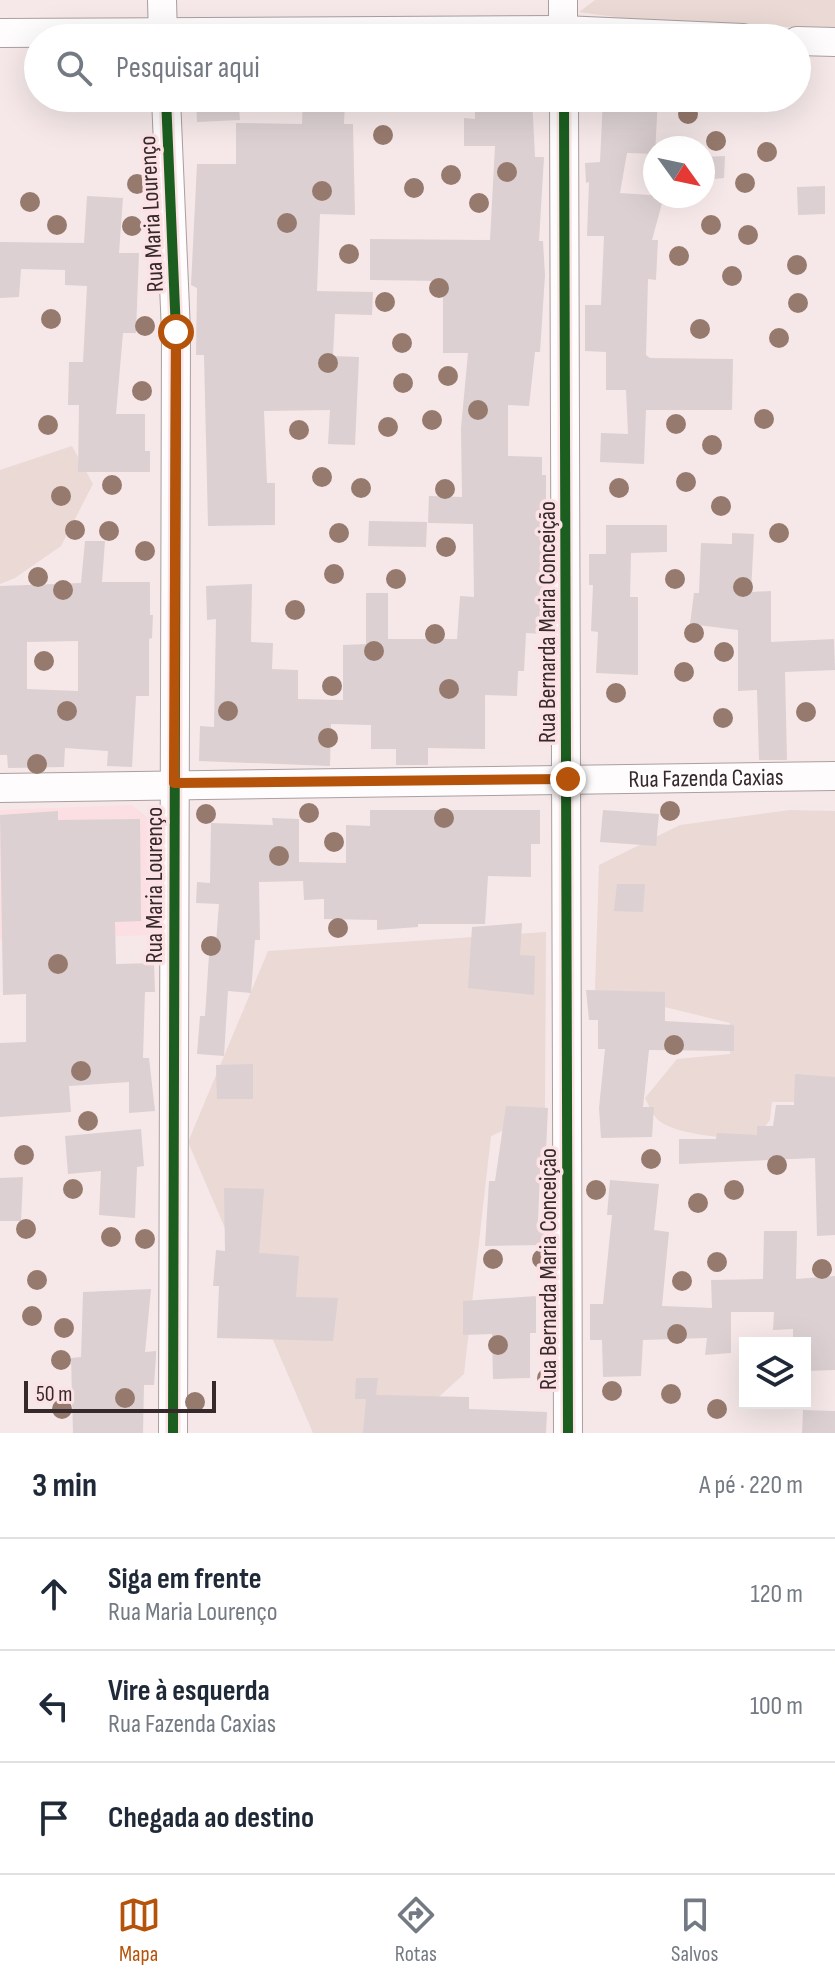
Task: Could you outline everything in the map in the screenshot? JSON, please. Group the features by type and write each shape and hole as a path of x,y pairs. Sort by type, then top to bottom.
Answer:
{"street":[{"path":"162,0 163,24"},
{"path":"563,0 563,24"},
{"path":"0,33 24,33"},
{"path":"811,41 835,42"},
{"name":"Rua Maria Lourenço","path":"167,112 176,332 173,1433"},
{"name":"Rua Bernarda Maria Conceição","path":"564,112 568,1433"},
{"name":"Rua Fazenda Caxias","path":"0,788 174,783 835,776"}],"shaded area":[{"path":"595,0 835,0 835,29 811,28 811,24 645,21 579,12"},
{"path":"72,446 93,484 61,546 15,578 0,584 0,470"},
{"path":"132,805 148,818 152,935 0,940 0,810"},
{"path":"790,810 835,811 835,1102 772,1102 770,1120 752,1144 668,1126 658,1120 645,1098 677,1059 730,1054 730,1023 595,990 599,865 680,825"},
{"path":"546,932 545,1112 491,1136 464,1374 399,1433 313,1433 188,1142 268,951"}],"building":[{"path":"197,112 239,112 240,120 197,122"},
{"path":"302,112 344,112 344,124 353,124 355,215 320,214 317,291 373,292 372,315 335,314 333,356 359,357 355,445 328,444 330,410 264,411 267,483 275,483 275,525 208,526 204,355 196,355 197,288 191,285 197,164 236,164 236,123 302,124"},
{"path":"475,112 533,112 535,157 544,157 539,241 543,241 545,275 540,352 535,352 529,406 508,405 508,456 542,457 542,475 546,475 546,594 543,634 526,633 524,671 518,671 517,696 485,695 485,749 428,748 428,765 396,765 396,749 371,749 371,725 331,724 330,766 199,761 200,726 214,727 216,619 207,620 206,586 252,584 251,642 273,643 272,669 298,670 298,699 343,700 343,645 366,644 366,593 388,593 388,639 457,639 460,596 474,597 473,524 428,523 429,496 462,497 461,428 468,353 443,353 443,281 370,280 370,239 490,240 495,146 464,146 464,118 475,119"},
{"path":"602,112 657,112 656,136 643,136 643,154 627,153 620,193 643,195 643,208 661,208 652,240 658,240 656,280 648,279 646,355 650,358 733,359 732,410 646,410 644,464 600,462 601,433 628,434 626,390 606,390 606,352 585,351 585,305 601,305 604,236 587,236 589,182 586,183 585,163 600,162"},
{"path":"715,156 725,156 724,178 715,179"},
{"path":"825,186 825,214 798,215 797,187"},
{"path":"87,196 123,198 119,253 139,253 136,333 123,333 116,414 145,414 145,451 150,451 150,472 78,472 79,405 68,405 69,362 83,362 87,286 65,285 65,270 21,269 19,297 0,298 0,242 84,243"},
{"path":"369,521 427,522 426,547 368,546"},
{"path":"606,525 667,525 667,552 631,553 630,597 638,597 638,675 596,673 598,632 591,631 593,585 589,585 589,554 606,554"},
{"path":"732,533 754,534 751,592 771,591 771,642 834,639 835,670 785,672 787,760 759,760 757,690 738,691 738,630 690,624 694,593 699,593 701,543 732,544"},
{"path":"85,541 105,541 102,582 150,582 150,615 153,615 152,638 149,639 149,696 136,696 132,767 107,766 108,751 65,748 64,767 8,768 7,755 0,755 0,586 81,583","holes":["78,641 78,691 27,689 27,642"]},
{"path":"370,810 540,810 540,844 531,844 531,877 488,876 485,924 418,924 418,927 377,930 377,920 324,919 324,899 304,900 303,881 259,882 260,940 255,940 251,993 228,991 224,1056 197,1054 200,1016 205,1016 209,955 215,955 219,904 196,903 197,882 210,883 211,823 273,825 272,818 299,819 299,862 346,863 346,825 370,826"},
{"path":"603,810 659,814 656,846 600,842"},
{"path":"58,811 58,820 140,819 141,921 115,922 116,964 154,963 155,992 145,992 143,1058 149,1058 155,1111 129,1113 129,1082 69,1086 71,1112 0,1117 0,1043 26,1042 26,994 3,995 0,815"},
{"path":"617,884 645,884 643,912 614,911"},
{"path":"522,923 520,955 535,956 534,995 468,988 472,927"},
{"path":"586,990 665,992 665,1021 734,1025 734,1051 649,1050 643,1107 654,1107 652,1137 601,1138 599,1108 605,1049 598,1049 598,1020 589,1020"},
{"path":"253,1064 253,1099 217,1099 216,1065"},
{"path":"795,1074 835,1077 835,1235 817,1236 815,1158 679,1164 679,1139 716,1139 717,1133 757,1135 757,1126 773,1126 776,1105 794,1105"},
{"path":"506,1106 548,1108 546,1150 541,1150 538,1221 546,1221 545,1245 485,1246 489,1181 495,1181"},
{"path":"141,1129 144,1166 137,1167 135,1218 99,1215 101,1171 68,1174 65,1136"},
{"path":"23,1177 21,1221 0,1221 0,1178"},
{"path":"610,1180 659,1184 654,1230 669,1232 662,1306 712,1308 711,1280 763,1279 764,1231 797,1231 796,1279 835,1276 835,1370 811,1371 811,1337 793,1337 793,1329 773,1330 774,1312 731,1312 731,1353 705,1355 707,1338 643,1340 641,1376 603,1377 602,1340 590,1340 590,1304 603,1304 612,1215 607,1215"},
{"path":"224,1188 264,1189 259,1253 299,1256 296,1297 338,1298 333,1341 217,1338 219,1286 213,1286 216,1250 225,1251"},
{"path":"151,1289 145,1352 156,1351 156,1356 154,1385 144,1385 143,1433 73,1433 71,1358 81,1357 83,1292"},
{"path":"536,1296 536,1333 530,1333 530,1378 493,1379 492,1334 463,1335 463,1301"},
{"path":"356,1378 378,1378 376,1395 469,1397 469,1409 547,1412 546,1433 363,1433 366,1399 355,1399"},
{"path":"803,1410 835,1411 835,1433 802,1433"}],"cycle path":[{"path":"167,112 176,332 173,1433"},
{"path":"564,112 568,1433"}],"route":[{"path":"176,332 174,783 568,779"}]}
